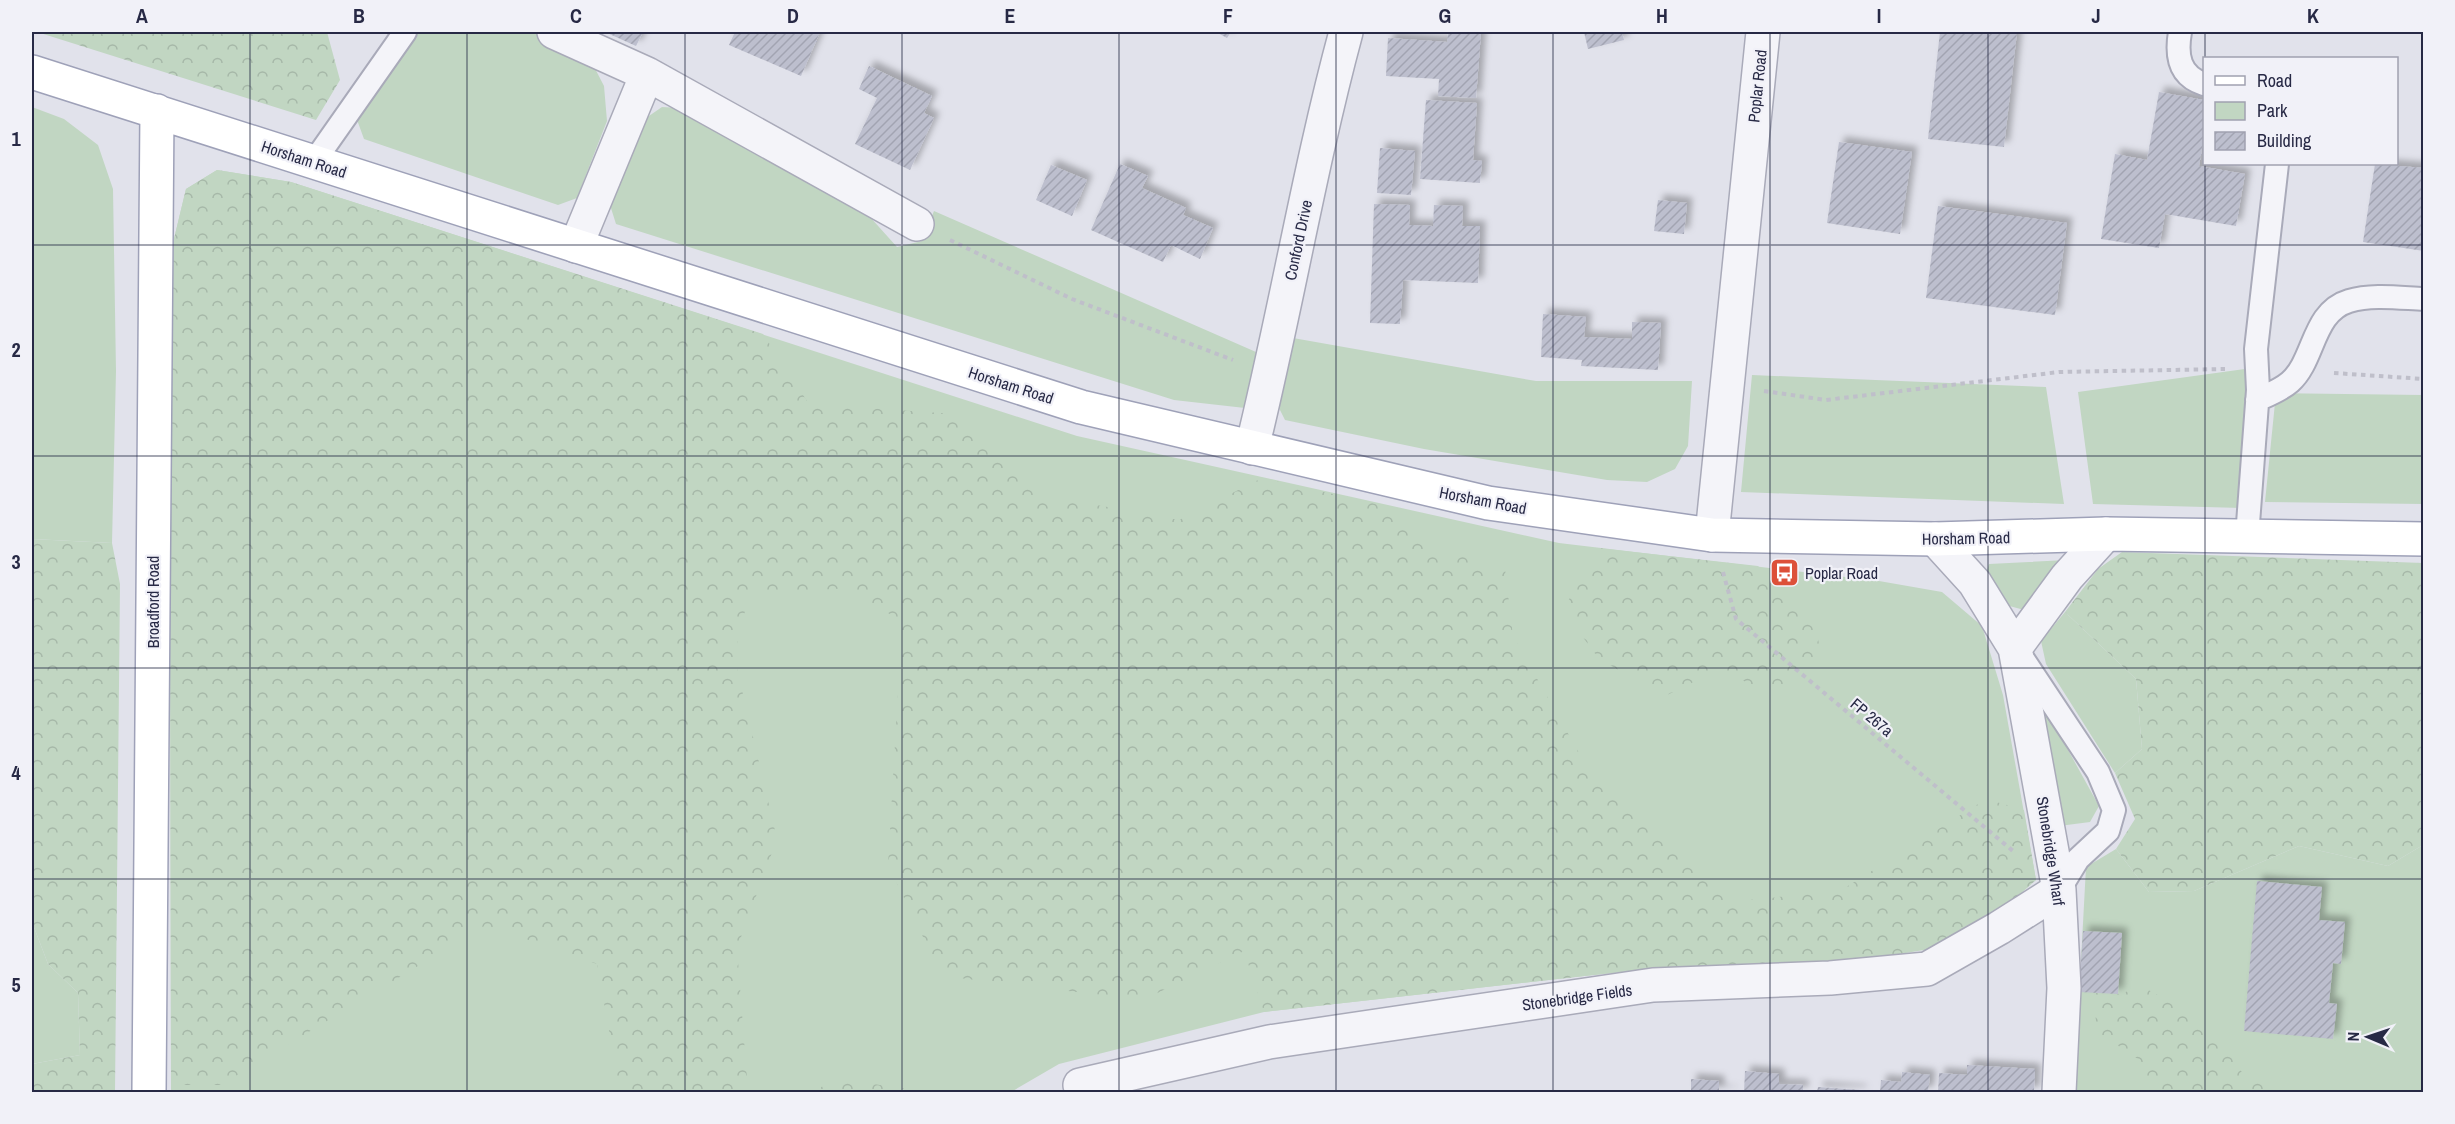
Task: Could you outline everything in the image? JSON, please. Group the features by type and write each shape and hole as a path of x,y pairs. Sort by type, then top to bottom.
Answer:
{"main road":[{"name":"Horsham Road","path":"32,72 1081,407 1488,503 1712,535 1935,539 2106,534 2424,539"},
{"name":"Broadford Road","path":"149,1092 157,111"}],"street":[{"path":"554,32 647,74 917,224"},
{"name":"Conford Drive","path":"1252,448 1270,375 1328,100 1346,32"},
{"name":"Poplar Road","path":"1712,535 1763,32"},
{"path":"576,246 647,74"},
{"path":"2015,648 2067,577 2106,534"},
{"name":"Stonebridge Wharf","path":"1935,539 1975,583 2015,648 2059,890 2064,988 2059,1092"},
{"name":"Stonebridge Fields","path":"1080,1085 1269,1042 1653,985 1830,978 1927,969 2000,928 2059,890"}],"lane":[{"path":"313,163 405,32"},
{"path":"2180,32 2180,63 2184,72 2203,83"},
{"path":"2247,537 2262,295 2277,165"},
{"path":"2257,400 2290,383 2299,371 2315,334 2329,314 2346,302 2364,297 2424,299"},
{"path":"2015,648 2098,772 2114,810 2108,831 2078,859 2059,890"}],"path":[{"path":"917,224 1072,298 1270,375"},
{"path":"1727,386 1826,400 2060,372 2257,369"},
{"path":"2299,371 2424,379"},
{"name":"FP 267a","path":"1712,535 1736,619 2014,852"}],"green space":[{"path":"37,32 327,32 340,80 316,120"},
{"path":"413,32 535,32 587,53 604,86 607,121 577,198 558,205 364,139 356,117"},
{"path":"32,107 64,119 98,145 113,189 116,371 112,543 32,539"},
{"path":"662,107 679,108 861,207 897,247 922,241 934,211 1256,352 1245,408 1174,400 616,224 610,205 646,118"},
{"path":"217,170 291,182 1077,436 1559,543 1879,581 1942,592 1982,626 2003,695 2036,880 1845,963 1647,969 1264,1012 1059,1064 1011,1092 171,1092 170,517 173,243 186,189"},
{"path":"217,170 291,182 763,334 809,404 955,414 1036,494 1179,520 1262,478 1398,509 1420,543 1505,569 1513,636 1587,767 1728,902 1840,891 1986,799 2024,810 2036,880 1999,913 1930,949 1845,963 1647,969 1264,1012 1244,951 1143,1000 942,976 888,865 902,622 849,588 749,595 734,656 777,839 737,948 748,1092 620,1092 597,964 486,925 221,1085 171,1085 170,517 173,243 186,189"},
{"path":"1293,338 1536,381 1692,381 1688,446 1675,469 1647,482 1607,480 1424,449 1285,420 1278,406"},
{"path":"2252,368 2242,508 2093,504 2078,392"},
{"path":"1752,375 2046,387 2064,504 1741,492"},
{"path":"2276,393 2423,395 2423,504 2265,502"},
{"path":"32,539 112,543 120,584 115,1092 32,1092 32,1064 80,1055 78,993 48,964 32,922"},
{"path":"1598,548 1758,566 1815,621 1821,656 1781,697 1718,670 1665,696 1599,659 1563,610"},
{"path":"2122,552 2423,563 2423,845 2388,866 2299,846 2194,891 2149,892 2116,849 2135,819 2115,773 2142,749 2136,679 2065,612 2098,569"},
{"path":"2067,560 2028,611 2002,604 1986,574 1989,564"},
{"path":"2065,612 2136,679 2142,749 2115,773 2046,664 2041,641"},
{"path":"2037,707 2046,710 2099,806 2090,822 2059,826"},
{"path":"2423,845 2423,1092 2074,1092 2086,867 2116,849 2149,892 2194,891 2299,846 2388,866"},
{"path":"32,922 48,964 78,993 80,1055 32,1064"},
{"path":"2143,987 2187,1011 2224,1043 2246,1079 2287,1092 2151,1092 2141,1061 2096,1031 2095,993 2118,994"},
{"path":"833,1078 927,1092 815,1092"}],"building":[{"path":"605,32 643,32 636,46"},
{"path":"735,32 820,32 801,76 729,45"},
{"path":"1216,32 1231,32 1227,38"},
{"path":"1448,32 1481,32 1476,98 1438,96 1439,79 1386,76 1388,38 1447,42"},
{"path":"1584,32 1622,32 1624,40 1588,49"},
{"path":"1940,32 2017,32 2004,147 1928,139"},
{"path":"869,66 932,96 924,113 934,118 910,170 855,144 877,98 859,89"},
{"path":"2159,92 2203,100 2203,143 2199,166 2245,174 2236,226 2165,214 2159,248 2101,239 2115,154 2147,160"},
{"path":"1426,100 1477,103 1473,160 1482,161 1480,183 1420,179"},
{"path":"1839,142 1912,152 1900,234 1827,223"},
{"path":"1380,148 1415,151 1411,195 1377,193"},
{"path":"1120,164 1148,176 1142,188 1186,208 1183,215 1213,228 1200,259 1171,245 1163,262 1091,230"},
{"path":"1051,165 1087,180 1072,216 1036,200"},
{"path":"2375,165 2424,168 2424,251 2363,242"},
{"path":"1658,200 1687,203 1684,234 1654,231"},
{"path":"1374,204 1410,205 1409,225 1433,226 1434,205 1463,206 1462,226 1480,226 1478,283 1403,280 1400,324 1370,323"},
{"path":"1938,206 2067,223 2055,315 1926,298"},
{"path":"1543,314 1586,317 1584,337 1632,339 1632,322 1661,323 1658,370 1581,366 1582,360 1541,357"},
{"path":"2257,881 2322,887 2319,920 2345,922 2341,964 2333,963 2329,1003 2337,1004 2333,1039 2244,1031"},
{"path":"2083,931 2122,933 2118,994 2079,992"},
{"path":"1967,1065 2035,1069 2034,1092 1938,1092 1939,1073 1967,1075"},
{"path":"1745,1071 1779,1074 1779,1084 1803,1085 1803,1092 1744,1092"},
{"path":"1902,1072 1930,1075 1928,1092 1880,1092 1881,1080 1901,1082"},
{"path":"1691,1079 1719,1081 1719,1090 1736,1092 1691,1092"},
{"path":"1818,1087 1862,1090 1861,1092 1817,1092"}],"place":[{"name":"Poplar Road","path":"1784,573"}]}
